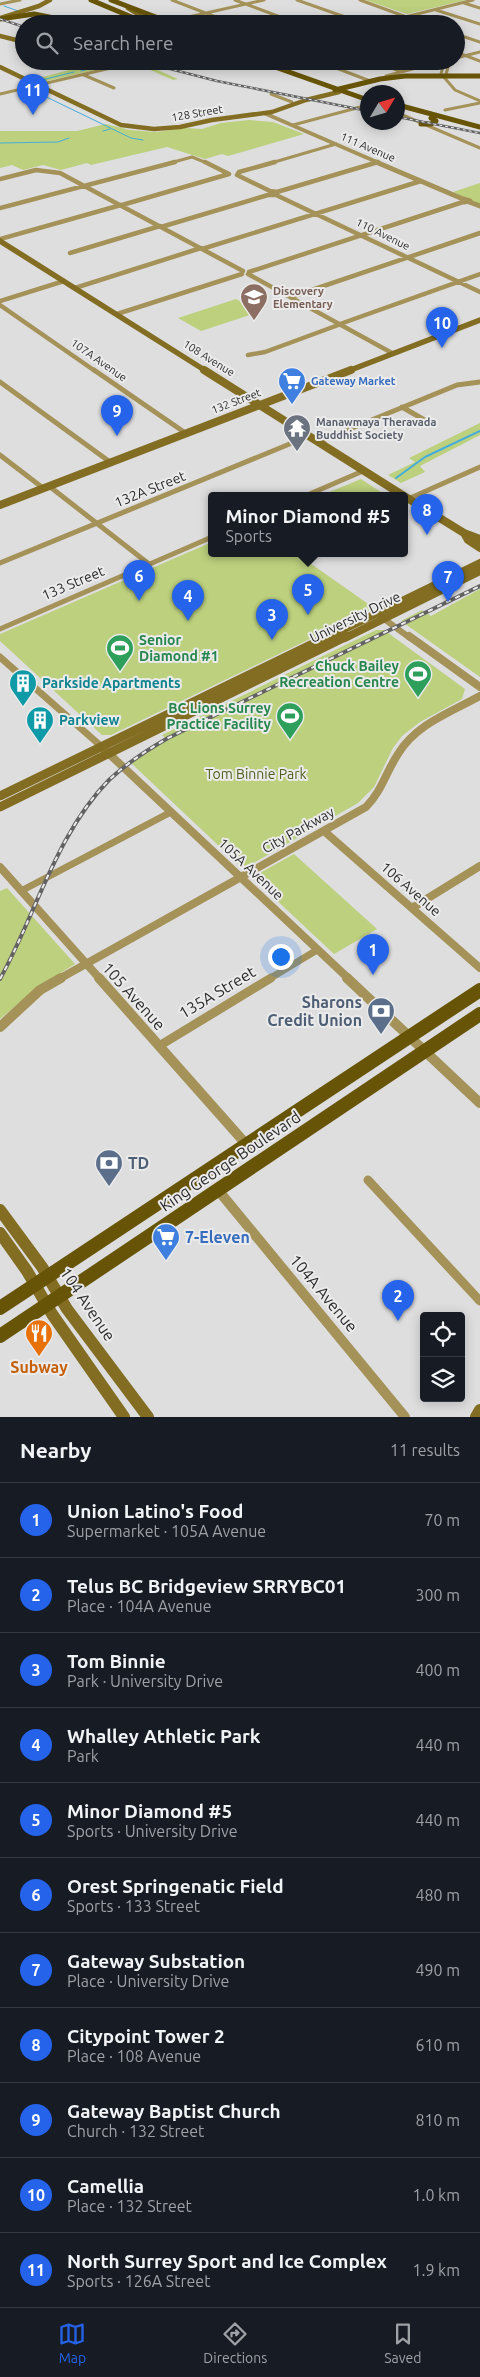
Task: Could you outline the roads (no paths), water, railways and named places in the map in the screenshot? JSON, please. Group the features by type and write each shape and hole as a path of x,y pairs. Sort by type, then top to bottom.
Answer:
{"main road":[{"path":"0,18 39,6 50,0"},
{"path":"91,0 125,15"},
{"path":"115,1 154,15"},
{"path":"115,1 140,15"},
{"path":"26,15 38,15"},
{"path":"0,18 15,16"},
{"path":"0,36 15,40"},
{"path":"0,68 36,85"},
{"path":"284,70 340,89 394,80 443,75"},
{"path":"292,70 360,97"},
{"path":"340,89 370,81 405,76 443,75 480,77"},
{"name":"128 Street","path":"36,85 121,125 132,128 170,128 264,113 340,89"},
{"path":"357,86 360,91"},
{"name":"128 Street","path":"264,113 292,102 340,89"},
{"path":"405,109 431,118 480,128"},
{"path":"405,109 480,128"},
{"path":"421,124 431,124 436,121 431,118"},
{"name":"108 Avenue","path":"1,242 397,492"},
{"name":"132 Street","path":"0,505 184,432 480,320"},
{"name":"108 Avenue","path":"408,499 464,533 480,539"},
{"name":"108 Avenue","path":"464,533 468,540 480,548"},
{"name":"University Drive","path":"380,616 480,563"},
{"name":"University Drive","path":"0,796 105,750 380,616 480,571"},
{"name":"University Drive","path":"0,807 105,750"},
{"name":"King George Boulevard","path":"0,1308 480,990"},
{"name":"King George Boulevard","path":"0,1336 480,1014"},
{"name":"104 Avenue","path":"0,1210 41,1280 47,1305 124,1417"},
{"name":"104 Avenue","path":"0,1233 41,1280 60,1296 99,1353 148,1417"},
{"path":"476,1417 480,1410"}],"street":[{"path":"0,4 20,0"},
{"path":"172,0 211,15"},
{"path":"234,0 276,15"},
{"path":"199,15 264,0"},
{"path":"297,0 340,15"},
{"path":"360,0 403,15"},
{"path":"411,15 473,0"},
{"path":"463,2 480,8"},
{"path":"435,10 451,15"},
{"path":"465,19 480,24"},
{"path":"465,37 480,42"},
{"path":"466,56 480,52"},
{"path":"466,56 480,61"},
{"path":"0,94 101,70"},
{"path":"341,70 370,81"},
{"path":"397,70 402,72"},
{"path":"386,76 409,70"},
{"path":"446,70 443,75 452,88 480,102"},
{"path":"83,74 114,88"},
{"path":"271,94 292,102"},
{"path":"293,125 360,102"},
{"path":"445,110 480,102"},
{"name":"111 Avenue","path":"264,113 463,200"},
{"path":"405,116 480,148"},
{"name":"110 Avenue","path":"336,144 239,172 238,176 277,193 480,292"},
{"path":"0,208 192,157 198,158 229,175 121,205 1,242"},
{"path":"70,253 378,162"},
{"path":"0,179 34,170 60,172 392,353"},
{"path":"74,288 422,181"},
{"path":"248,273 463,200 480,206"},
{"path":"291,298 480,233"},
{"path":"117,314 242,272"},
{"path":"248,355 265,352 480,274"},
{"path":"0,301 64,281"},
{"name":"107A Avenue","path":"0,305 184,432"},
{"path":"0,382 110,462"},
{"path":"318,442 457,385 480,382"},
{"path":"402,407 428,422"},
{"name":"132A Street","path":"0,563 309,436"},
{"path":"0,455 97,523 149,564"},
{"path":"408,496 480,467"},
{"path":"314,492 363,471"},
{"name":"133 Street","path":"0,629 208,539"},
{"path":"380,616 480,688"},
{"name":"105A Avenue","path":"0,657 44,698 105,750 480,1103"},
{"name":"City Parkway","path":"1,1026 40,990 358,812 376,798 386,783 399,752 415,734 480,696"},
{"path":"22,891 171,812"},
{"name":"106 Avenue","path":"324,831 480,968"},
{"path":"412,908 480,866"},
{"name":"105 Avenue","path":"0,867 246,1144"},
{"name":"135A Street","path":"159,1046 316,950"},
{"path":"368,1180 480,1300"},
{"name":"104A Avenue","path":"218,1190 405,1417"}],"waterway":[{"path":"4,6 18,11"},
{"path":"38,81 74,72"},
{"path":"32,90 131,138 143,140"},
{"path":"103,131 110,129"},
{"path":"0,143 58,142 69,138"},
{"path":"396,478 425,457 480,431"}],"railway":[{"path":"0,19 15,24"},
{"path":"174,70 217,81 360,109"},
{"path":"405,118 480,133"},
{"path":"0,979 48,875 75,825 91,801 109,780 123,768 168,738 480,586"}],"place":[{"name":"North Surrey Sport and Ice Complex","path":"33,115"},
{"name":"Discovery Elementary","path":"254,321"},
{"name":"Camellia","path":"442,348"},
{"name":"Gateway Market","path":"292,405"},
{"name":"Gateway Baptist Church","path":"117,436"},
{"name":"Manawmaya Theravada Buddhist Society","path":"297,452"},
{"name":"Citypoint Tower 2","path":"427,535"},
{"name":"Orest Springenatic Field","path":"139,601"},
{"name":"Gateway Substation","path":"448,602"},
{"name":"Minor Diamond #5","path":"308,615"},
{"name":"Whalley Athletic Park","path":"188,621"},
{"name":"Tom Binnie","path":"272,640"},
{"name":"Senior Diamond #1","path":"120,672"},
{"name":"Chuck Bailey Recreation Centre","path":"418,698"},
{"name":"Parkside Apartments","path":"23,707"},
{"name":"BC Lions Surrey Practice Facility","path":"290,740"},
{"name":"Parkview","path":"40,744"},
{"name":"Union Latino's Food","path":"373,975"},
{"name":"Sharons Credit Union","path":"381,1035"},
{"name":"TD","path":"109,1187"},
{"name":"7-Eleven","path":"166,1261"},
{"name":"Telus BC Bridgeview SRRYBC01","path":"398,1321"},
{"name":"Subway","path":"39,1357"}],"park label":[{"name":"Tom Binnie Park","path":"256,774"}]}
